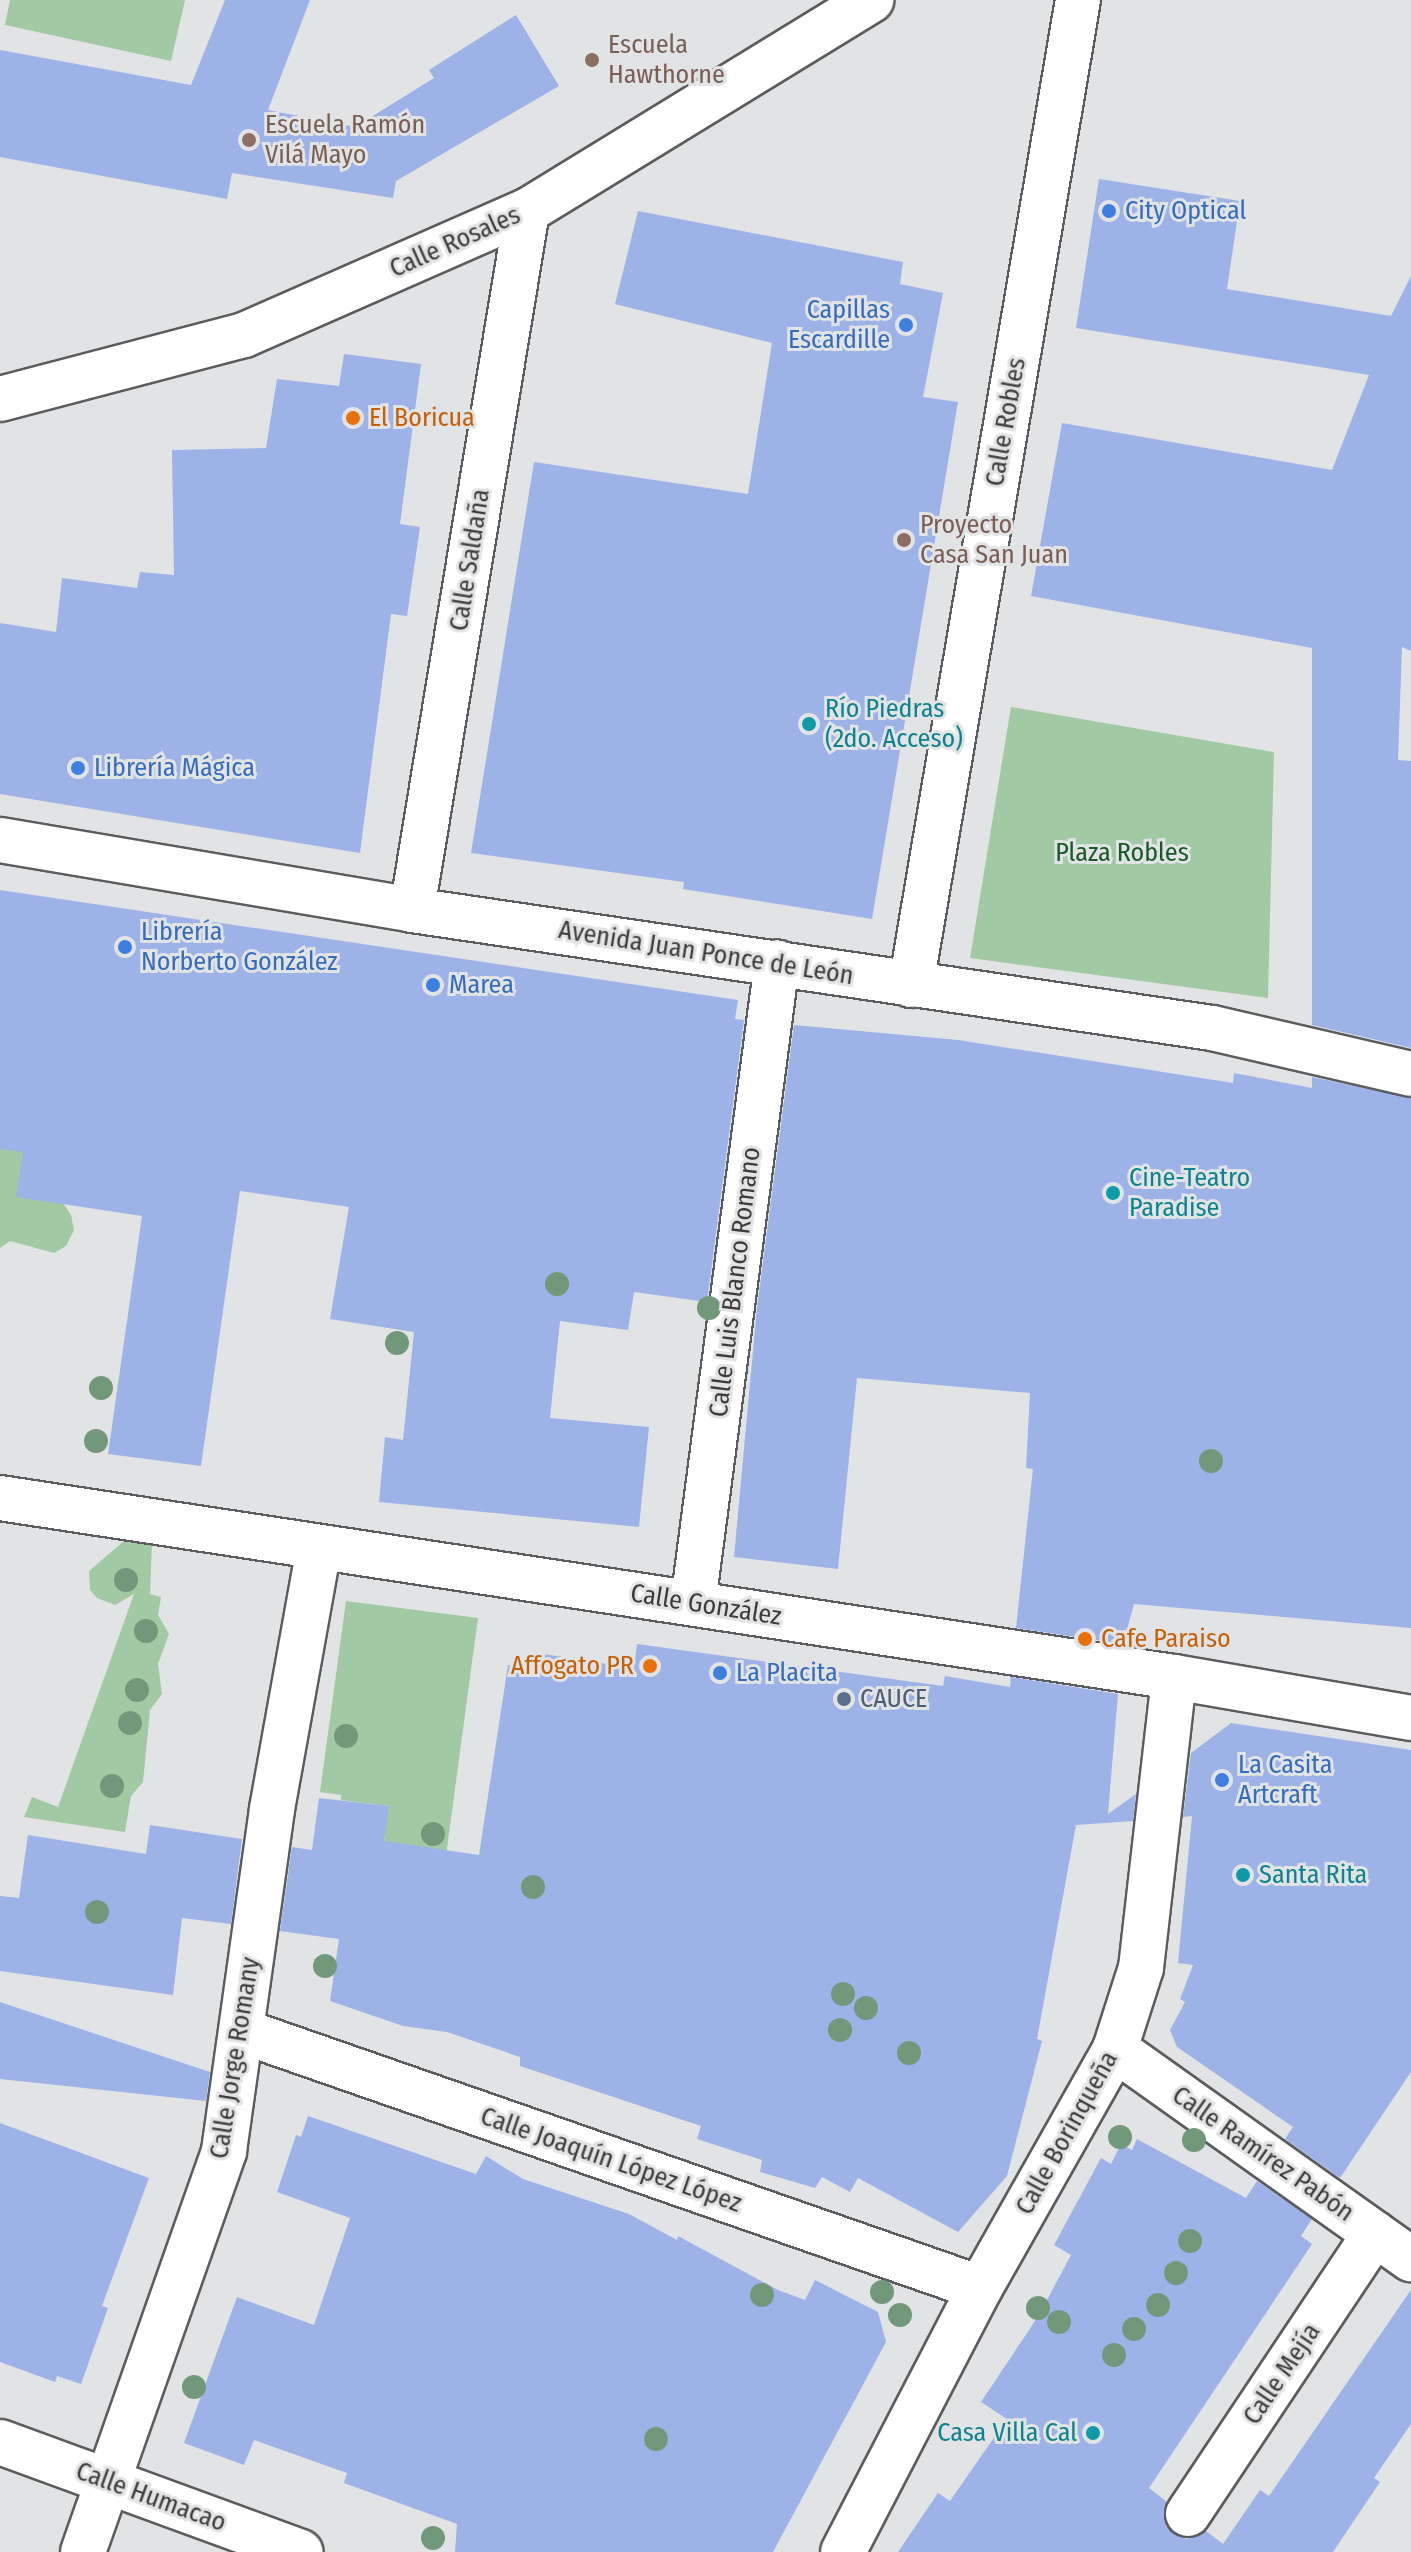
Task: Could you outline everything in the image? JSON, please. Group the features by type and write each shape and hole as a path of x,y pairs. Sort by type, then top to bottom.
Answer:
{"street":[{"name":"Calle Rosales","path":"0,399 244,335 527,211 871,0"},
{"name":"Calle Robles","path":"911,985 1078,0"},
{"name":"Calle Saldaña","path":"412,910 527,211"},
{"name":"Avenida Juan Ponce de León","path":"0,840 412,910 1212,1028 1411,1074"},
{"name":"Calle Luis Blanco Romano","path":"693,1603 777,962"},
{"name":"Calle González","path":"0,1498 1174,1677 1411,1718"},
{"name":"Calle Jorge Romany","path":"83,2552 110,2483 224,2151 272,1809 319,1547"},
{"name":"Calle Borinqueña","path":"843,2552 980,2288 1115,2049 1141,1968 1174,1677"},
{"name":"Calle Joaquín López López","path":"242,2031 980,2288"},
{"name":"Calle Ramírez Pabón","path":"1115,2049 1411,2259"},
{"name":"Calle Mejía","path":"1188,2514 1375,2234"},
{"name":"Calle Humacao","path":"0,2442 301,2552"}],"green space":[{"path":"10,0 185,0 171,61 5,25"},
{"name":"Plaza Robles","path":"1011,707 1274,752 1268,998 970,958"},
{"path":"0,1108 71,1215 74,1230 66,1246 54,1253 10,1241 0,1248"},
{"path":"124,1541 152,1543 150,1594 161,1597 158,1615 169,1634 158,1664 162,1694 150,1710 143,1782 131,1796 125,1832 24,1817 32,1797 58,1807 134,1594 115,1605 97,1598 90,1590 89,1571"},
{"path":"346,1601 478,1618 443,1878 384,1841 388,1806 341,1800 341,1795 320,1792"}],"building":[{"path":"225,0 310,0 268,110 355,127 434,78 429,70 516,15 559,86 396,181 393,198 232,173 227,199 0,157 0,50 191,85"},
{"path":"1099,179 1240,201 1227,289 1391,316 1411,276 1411,651 1402,647 1398,760 1411,761 1411,1048 1312,1025 1312,648 1031,596 1062,423 1332,470 1369,375 1076,328"},
{"path":"638,211 903,262 900,284 943,293 923,397 958,402 872,919 683,889 684,882 471,853 534,462 748,494 772,343 615,304"},
{"path":"344,354 421,364 400,524 420,527 407,616 391,614 360,853 0,794 0,623 56,632 62,578 137,588 140,572 174,575 172,450 266,448 277,379 339,386"},
{"path":"0,890 738,1000 735,1019 744,1020 707,1302 634,1292 628,1330 560,1321 550,1418 649,1427 639,1527 379,1502 385,1437 403,1440 414,1332 330,1319 349,1207 240,1191 201,1466 108,1454 142,1216 16,1197 23,1152 0,1149"},
{"path":"794,1025 958,1040 1233,1083 1234,1073 1312,1088 1312,1077 1411,1098 1411,1628 1134,1604 1123,1644 1016,1628 1033,1469 1026,1468 1030,1393 857,1378 838,1569 734,1557 757,1308"},
{"path":"637,1644 943,1686 945,1676 1010,1687 1011,1677 1118,1694 1108,1814 1136,1794 1133,1821 1076,1825 1037,2039 1042,2041 1007,2176 958,2232 858,2178 850,2192 822,2177 815,2188 760,2172 762,2160 697,2139 701,2126 520,2066 520,2057 447,2032 403,2026 330,2001 339,1939 280,1931 292,1847 312,1850 319,1798 389,1806 384,1841 479,1855 508,1665 541,1670 543,1654 634,1668"},
{"name":"Santa Rita","path":"1231,1723 1411,1750 1411,2072 1340,2178 1285,2139 1293,2127 1177,2047 1170,2030 1185,2002 1180,1999 1193,1965 1178,1963 1192,1816 1183,1817 1191,1753"},
{"path":"150,1825 242,1839 231,1924 182,1918 173,1995 0,1971 0,1896 19,1898 28,1835 146,1854"},
{"path":"0,2002 210,2072 206,2101 0,2079"},
{"path":"308,2116 476,2174 486,2156 523,2179 629,2214 677,2240 678,2236 778,2290 805,2300 815,2280 878,2312 886,2342 773,2552 455,2552 457,2524 344,2483 347,2473 254,2440 244,2465 184,2443 237,2297 314,2325 350,2218 277,2192 296,2135 301,2137"},
{"path":"0,2123 149,2178 102,2306 108,2308 81,2384 57,2376 55,2382 0,2362"},
{"path":"1137,2139 1246,2198 1257,2181 1312,2219 1301,2236 1312,2244 1149,2488 1167,2502 1166,2526 1186,2539 1206,2531 1223,2544 1260,2490 1269,2496 1411,2290 1411,2424 1374,2478 1380,2482 1333,2552 898,2552 938,2493 950,2501 1007,2419 981,2402 1039,2315 1071,2255 1054,2245 1101,2158 1111,2164 1121,2144 1132,2150"}],"place":[{"name":"Escuela Hawthorne","path":"592,60"},
{"name":"Escuela Ramón Vilá Mayo","path":"249,140"},
{"name":"City Optical","path":"1109,211"},
{"name":"Capillas Escardille","path":"906,325"},
{"name":"El Boricua","path":"353,418"},
{"name":"Proyecto Casa San Juan","path":"904,540"},
{"name":"Río Piedras (2do. Acceso)","path":"809,724"},
{"name":"Librería Mágica","path":"78,768"},
{"name":"Librería Norberto González","path":"125,947"},
{"name":"Marea","path":"433,985"},
{"name":"Cine-Teatro Paradise","path":"1113,1193"},
{"name":"Cafe Paraiso","path":"1085,1639"},
{"name":"Affogato PR","path":"650,1666"},
{"name":"La Placita","path":"720,1673"},
{"name":"CAUCE","path":"844,1699"},
{"name":"La Casita Artcraft","path":"1222,1780"},
{"name":"Santa Rita","path":"1243,1875"},
{"name":"Casa Villa Cal","path":"1093,2433"}]}
